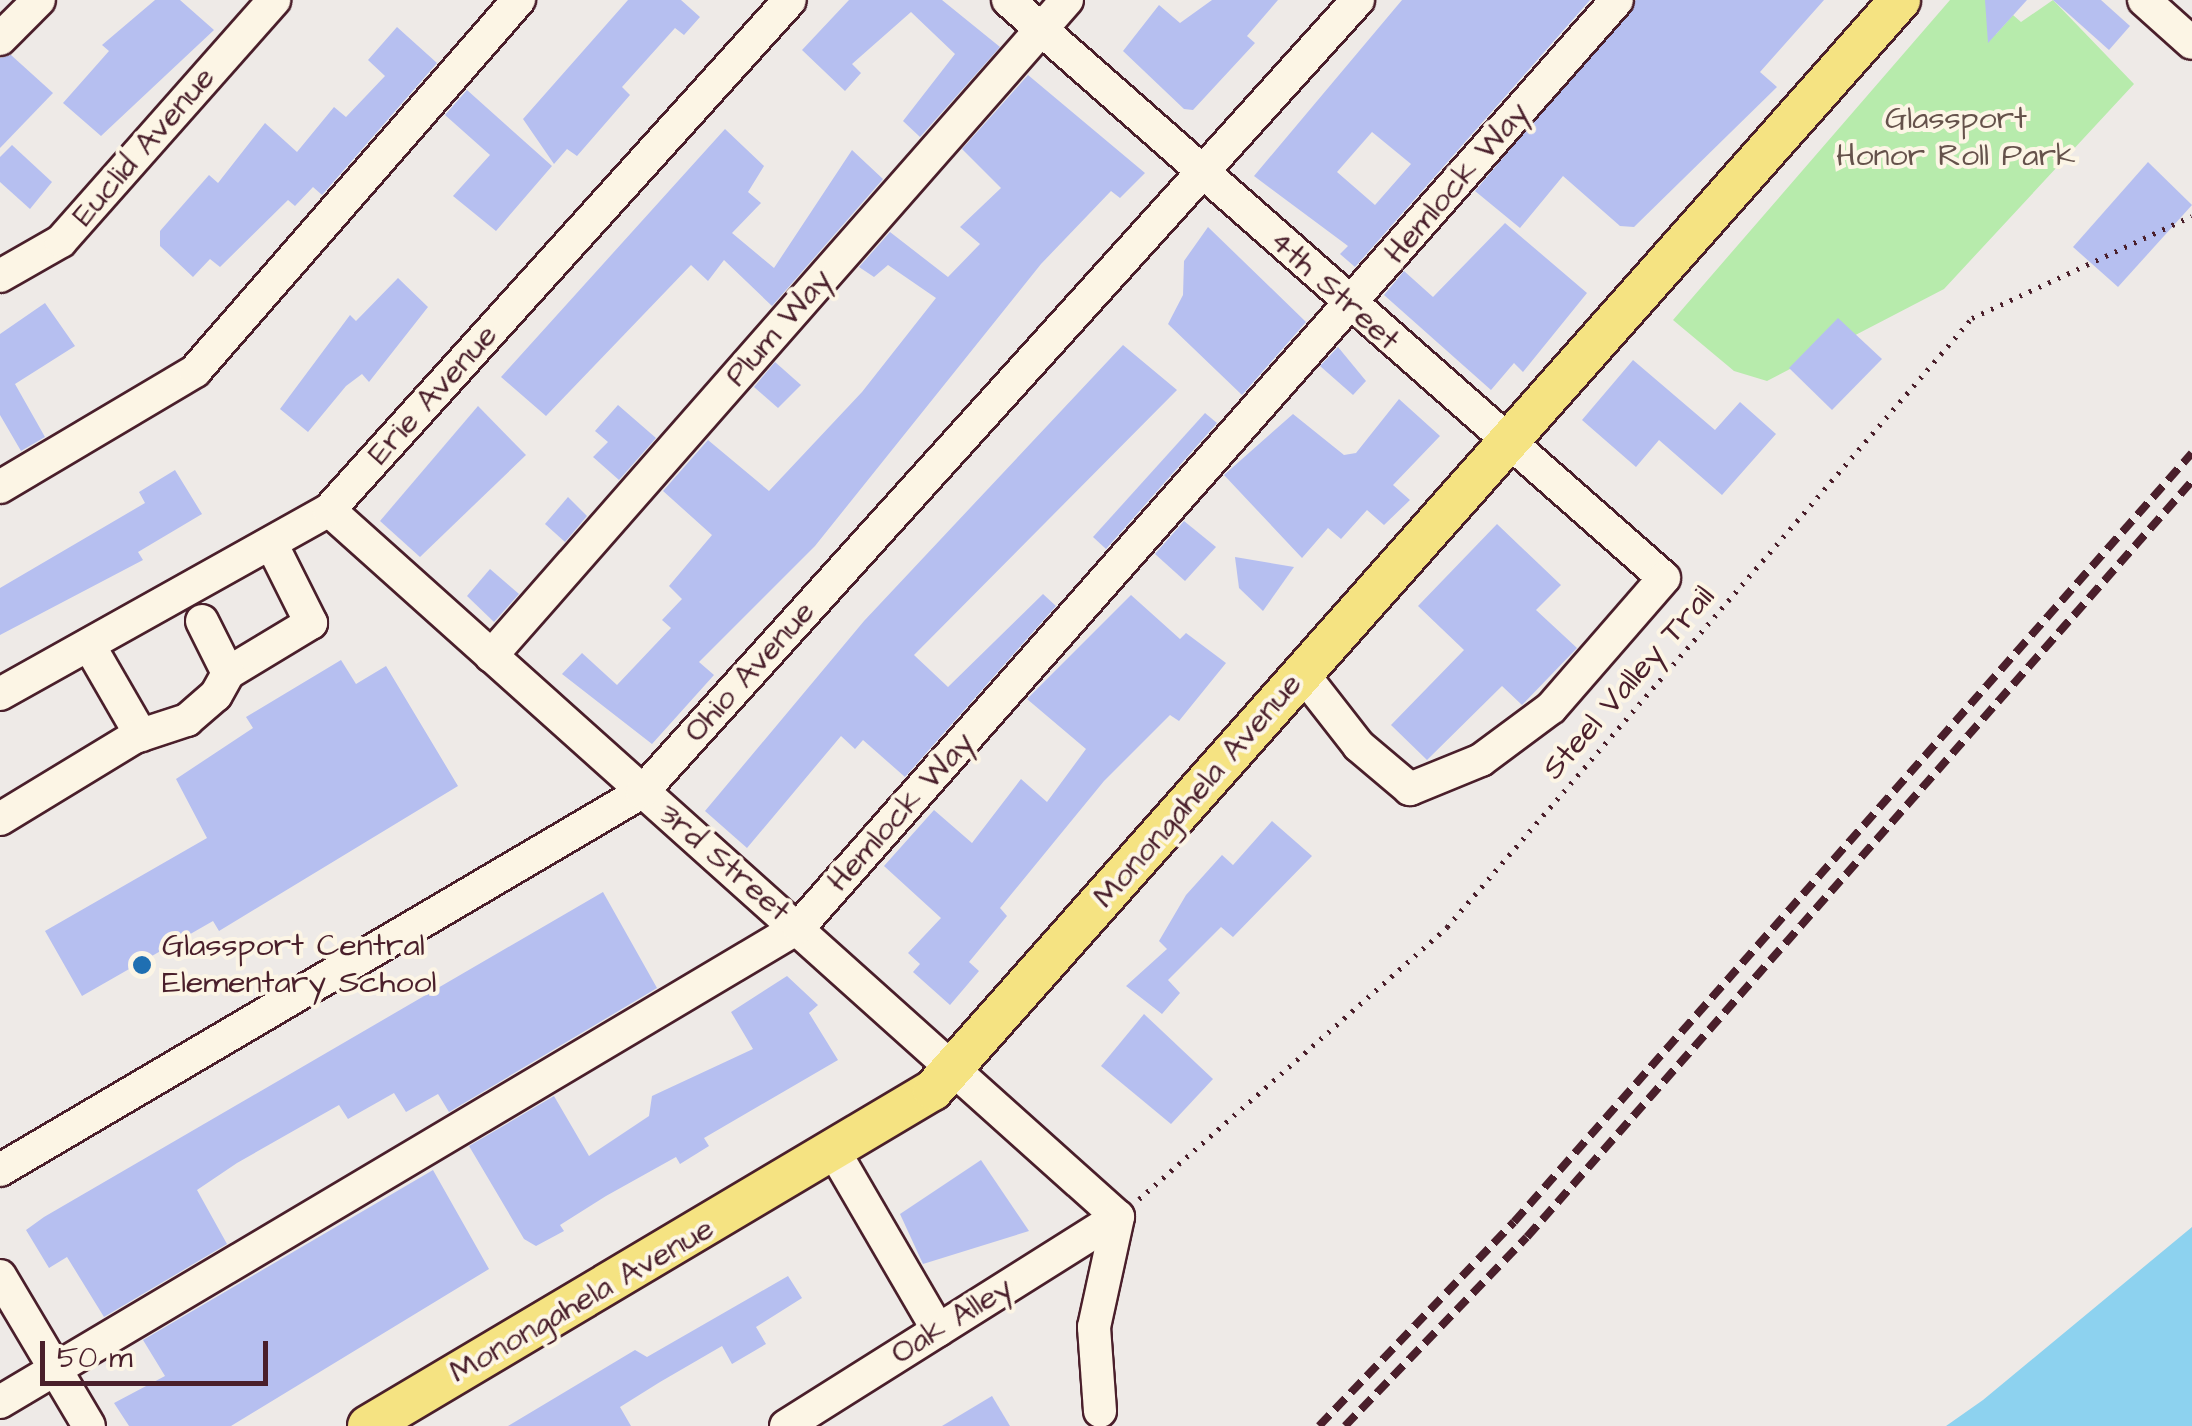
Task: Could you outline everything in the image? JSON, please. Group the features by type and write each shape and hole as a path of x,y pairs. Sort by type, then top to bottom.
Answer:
{"main road":[{"name":"Monongahela Avenue","path":"368,1426 836,1153 955,1068 1900,0"}],"street":[{"path":"0,39 39,0"},
{"name":"Euclid Avenue","path":"0,276 61,241 274,0"},
{"path":"0,487 194,371 519,0"},
{"name":"Erie Avenue","path":"0,694 329,510 790,0"},
{"name":"4th Street","path":"1008,0 1664,578 1550,708 1481,760 1410,790 1360,746 1302,673"},
{"name":"Plum Way","path":"491,656 1067,0"},
{"name":"Ohio Avenue","path":"0,1170 642,792 1358,0"},
{"name":"Hemlock Way","path":"0,1402 799,927 1617,0"},
{"path":"2161,6 2192,44"},
{"name":"3rd Street","path":"329,510 642,792 799,927 1118,1217"},
{"path":"0,819 141,735 187,720 228,673 311,623 270,543"},
{"path":"202,621 228,673"},
{"path":"89,645 141,735"},
{"path":"836,1153 938,1330"},
{"path":"1100,1411 1094,1327 1118,1217"},
{"name":"Oak Alley","path":"786,1426 1118,1217"},
{"path":"0,1276 88,1426"}],"path":[{"name":"Steel Valley Trail","path":"1118,1217 1447,927 1972,318 2192,216"}],"green space":[{"name":"Glassport Honor Roll Park","path":"1950,0 1990,0 1987,25 1996,34 2013,15 2021,22 2053,0 2134,84 1944,289 1767,381 1734,371 1673,320"}],"water":[{"path":"2192,1227 2192,1426 1946,1426 1983,1400"}],"building":[{"path":"155,0 180,0 214,30 101,136 63,103 109,51 102,45"},
{"path":"628,0 681,0 700,17 684,35 675,28 622,87 630,95 577,156 567,149 554,164 523,119"},
{"path":"849,0 942,0 1000,47 920,137 903,121 955,54 911,12 852,64 861,73 845,91 802,50"},
{"path":"1212,0 1278,0 1247,36 1255,43 1193,110 1184,109 1123,51 1159,5 1180,23"},
{"path":"1402,0 1590,0 1355,267 1340,254 1348,246 1254,176","holes":["1372,132 1411,164 1375,205 1337,172"]},
{"path":"1636,0 1824,0 1760,72 1777,87 1634,227 1620,226 1563,176 1520,228 1475,191"},
{"path":"1985,0 2027,0 1988,43"},
{"path":"2053,0 2101,0 2130,26 2109,50"},
{"path":"397,27 437,63 322,195 313,187 295,206 288,200 220,267 210,259 193,277 160,246 160,231 209,175 218,183 265,123 297,152 334,107 346,117 385,76 368,60"},
{"path":"11,55 53,93 0,148 0,58"},
{"path":"1028,75 1145,173 1120,198 1111,191 1041,264 815,546 699,662 714,675 652,744 562,674 582,653 617,685 671,628 662,620 682,599 669,586 712,535 663,491 708,440 769,491 862,392 936,298 888,265 874,277 859,267 890,232 948,277 980,244 960,227 1001,188 962,149"},
{"path":"467,90 552,166 496,231 453,196 490,155 445,115"},
{"path":"725,129 764,166 748,192 761,203 732,233 774,268 852,150 883,179 772,306 724,260 708,281 691,265 546,416 501,377"},
{"path":"12,145 52,182 30,209 0,182 0,157"},
{"path":"2148,162 2192,205 2118,287 2073,247"},
{"path":"1505,223 1587,293 1523,372 1514,363 1491,390 1384,295 1404,271 1433,297"},
{"path":"1208,227 1306,322 1242,395 1168,324 1183,295 1184,261"},
{"path":"398,278 428,307 369,382 362,374 346,386 308,432 280,409 350,315 356,321"},
{"path":"45,303 75,346 15,384 45,437 21,451 0,415 0,334"},
{"path":"1838,318 1882,359 1832,410 1789,368"},
{"path":"1123,345 1177,390 914,655 948,687 1043,594 1056,606 905,777 863,740 855,749 841,736 747,848 705,811 864,621"},
{"path":"1338,347 1366,381 1353,395 1320,366"},
{"path":"1633,360 1715,430 1740,402 1776,434 1722,495 1659,440 1636,467 1582,420"},
{"path":"775,362 801,385 778,408 754,387"},
{"path":"1399,399 1440,436 1393,485 1410,500 1384,525 1367,510 1341,539 1328,528 1302,558 1224,475 1293,414 1344,455 1356,453"},
{"path":"618,405 656,438 619,480 593,457 608,442 595,431"},
{"path":"478,406 526,455 420,557 380,521"},
{"path":"1205,413 1217,423 1106,549 1093,537"},
{"path":"175,470 202,514 138,552 143,560 0,635 0,588 145,503 139,492"},
{"path":"568,497 587,516 565,542 545,524"},
{"path":"1184,521 1216,547 1185,581 1155,554"},
{"path":"1497,524 1561,585 1536,610 1577,648 1522,705 1502,686 1427,760 1391,725 1464,650 1418,606"},
{"path":"1235,557 1294,567 1263,611 1239,588"},
{"path":"490,569 519,594 494,622 467,596"},
{"path":"1131,595 1180,639 1186,633 1226,663 1179,721 1170,715 1104,781 1000,908 1007,916 969,962 979,971 950,1005 913,972 920,964 908,953 941,918 884,866 934,810 972,843 1021,779 1047,802 1086,749 1027,699"},
{"path":"341,660 356,684 386,666 458,786 219,931 213,921 82,996 45,931 207,838 176,779 253,728 246,717"},
{"path":"1272,821 1312,856 1233,937 1221,927 1168,980 1180,993 1162,1014 1126,986 1167,949 1159,941 1186,895 1222,855 1233,865"},
{"path":"603,892 657,988 449,1112 438,1094 406,1112 394,1093 348,1119 339,1105 237,1163 197,1190 227,1244 104,1317 67,1257 49,1268 26,1230 44,1217"},
{"path":"787,976 818,1005 809,1013 838,1060 704,1138 709,1146 680,1164 676,1157 606,1196 560,1225 564,1231 536,1246 524,1239 469,1146 554,1096 589,1156 649,1116 652,1096 753,1049 731,1012"},
{"path":"1144,1014 1213,1079 1171,1124 1101,1066"},
{"path":"981,1160 1029,1231 923,1264 900,1214"},
{"path":"433,1170 489,1269 231,1426 129,1426 114,1403 165,1376 143,1340"},
{"path":"788,1276 802,1298 756,1327 766,1344 732,1364 722,1346 660,1382 620,1407 631,1426 508,1426 635,1350 647,1357"},
{"path":"992,1396 1010,1426 942,1426"}],"railway":[{"path":"1319,1426 1514,1222 2192,453"},
{"path":"1345,1426 1527,1237 2192,481"}],"place":[{"name":"Glassport Central Elementary School","path":"142,965"}]}
